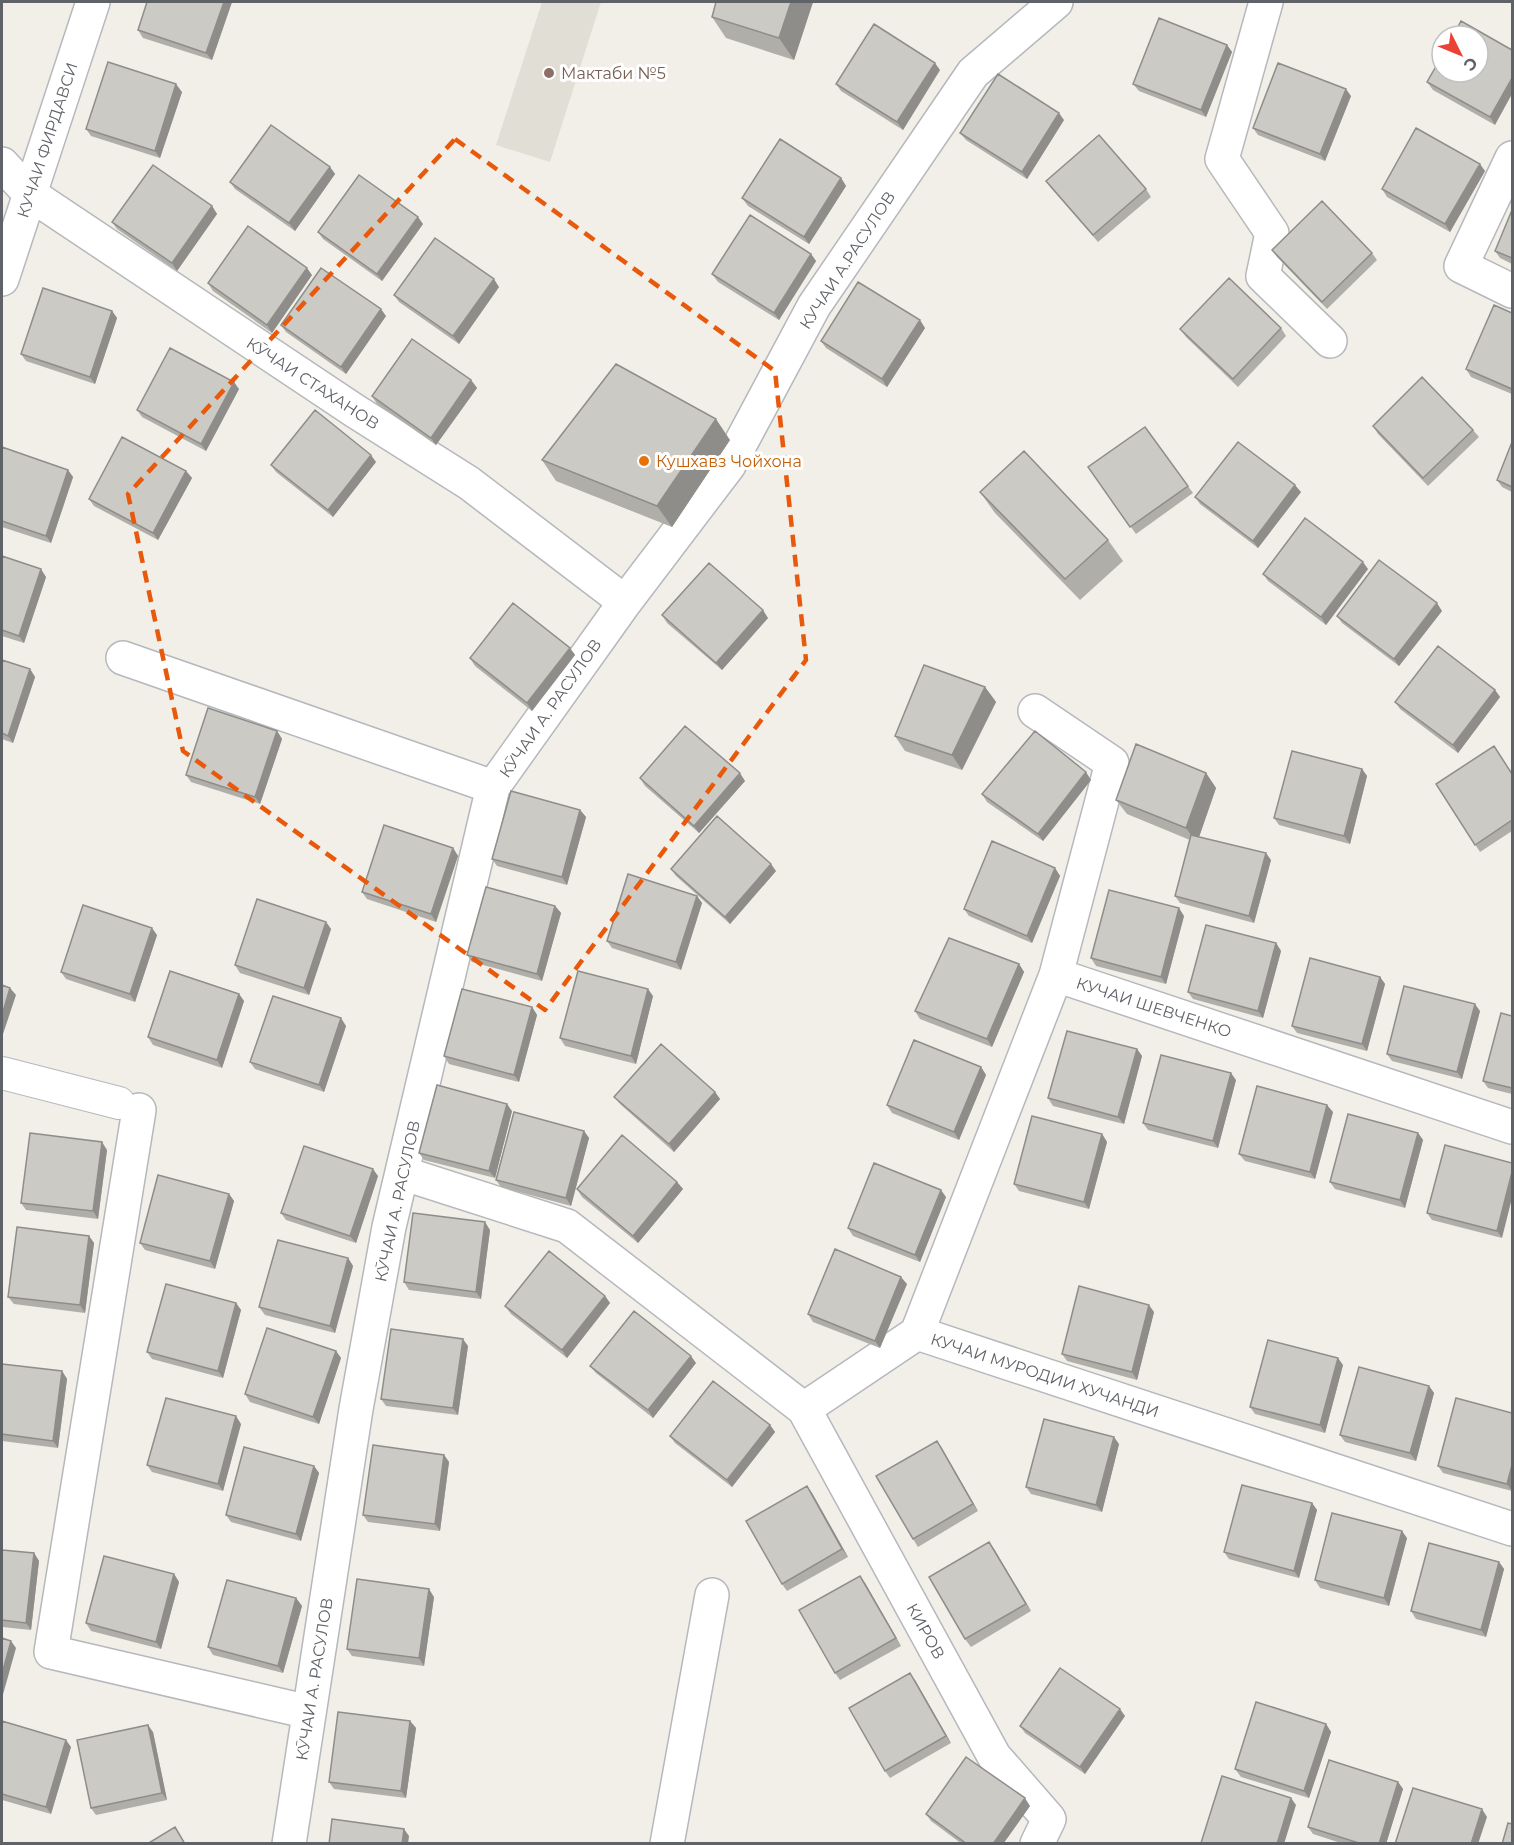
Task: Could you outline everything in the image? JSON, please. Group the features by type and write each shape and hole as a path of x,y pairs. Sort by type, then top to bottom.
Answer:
{"street":[{"name":"КУЧАИ ФИРДАВСИ","path":"2,279 93,2"},
{"name":"КУЧАИ А.РАСУЛОВ","path":"625,602 729,465 814,306 973,72 1056,2"},
{"path":"1266,2 1222,159 1272,233 1263,276 1330,342"},
{"path":"1512,158 1461,266 1512,291"},
{"name":"КӮЧАИ СТАХАНОВ","path":"2,164 30,194 355,411 468,483 625,602"},
{"name":"КӮЧАИ А. РАСУЛОВ","path":"289,1844 356,1409 389,1227 494,787 625,602"},
{"path":"123,658 494,787"},
{"name":"КУЧАИ ШЕВЧЕНКО","path":"1035,711 1112,763 1056,975 1512,1126"},
{"path":"917,1333 1056,975"},
{"path":"2,1073 129,1107 51,1652 309,1712"},
{"path":"402,1173 567,1226 804,1409"},
{"name":"КУЧАИ МУРОДИИ ХУЧАНДИ","path":"804,1409 917,1333 1512,1528"},
{"name":"КИРОВ","path":"804,1409 994,1756 1049,1819 1037,1844"},
{"path":"667,1844 712,1595"}],"highlighted area":[{"path":"455,139 775,371 806,660 545,1010 183,751 128,494"}],"shaded area":[{"name":"Мактаби №5","path":"542,2 601,2 550,162 496,145"}],"building":[{"path":"147,2 224,2 206,53 138,30"},
{"path":"716,2 791,2 779,38 712,17"},
{"path":"1159,18 1227,45 1201,110 1133,84"},
{"path":"874,24 935,63 897,122 836,84"},
{"path":"1490,37 1512,50 1512,78 1490,117 1431,84 1490,84"},
{"path":"108,62 176,84 155,151 86,129"},
{"path":"1278,63 1346,89 1320,154 1253,128"},
{"path":"998,74 1059,113 1022,172 960,133"},
{"path":"271,125 330,167 289,223 230,182"},
{"path":"1416,128 1480,164 1445,224 1382,189"},
{"path":"1099,135 1146,189 1093,235 1046,181"},
{"path":"780,139 841,178 804,237 742,198"},
{"path":"153,165 212,206 172,263 112,222"},
{"path":"359,175 418,217 377,274 318,232"},
{"path":"1322,201 1372,253 1322,302 1272,250"},
{"path":"1512,210 1512,258 1495,251"},
{"path":"750,215 811,254 774,313 712,274"},
{"path":"248,226 307,268 267,325 208,283"},
{"path":"435,238 494,279 453,336 394,295"},
{"path":"321,268 381,309 341,367 281,325"},
{"path":"1229,278 1281,328 1233,379 1180,329"},
{"path":"858,282 920,320 882,379 821,341"},
{"path":"43,288 112,311 90,377 21,354"},
{"path":"1494,305 1512,313 1512,389 1466,369"},
{"path":"412,339 471,380 431,438 372,396"},
{"path":"170,348 234,382 201,444 137,410"},
{"name":"Кушхавз Чойхона","path":"616,364 716,419 657,506 542,460"},
{"path":"1422,377 1473,430 1423,478 1373,426"},
{"path":"315,410 371,455 328,510 271,465"},
{"path":"1145,427 1188,486 1130,527 1088,467"},
{"path":"122,437 186,471 153,533 89,499"},
{"path":"1238,442 1295,485 1253,541 1195,497"},
{"path":"1512,442 1512,487 1497,480"},
{"path":"2,447 68,470 46,536 2,521"},
{"path":"1024,451 1108,540 1065,579 980,492"},
{"path":"1305,518 1363,562 1321,617 1263,574"},
{"path":"2,556 41,569 19,636 2,630"},
{"path":"1379,560 1437,603 1394,659 1337,616"},
{"path":"709,563 763,610 716,663 662,615"},
{"path":"513,603 570,648 527,703 470,658"},
{"path":"1438,646 1495,690 1453,745 1395,702"},
{"path":"2,660 30,669 8,736 2,733"},
{"path":"924,665 985,687 952,755 895,736"},
{"path":"208,708 277,731 255,797 186,775"},
{"path":"685,726 740,773 694,826 640,778"},
{"path":"1035,731 1086,772 1038,834 982,794"},
{"path":"1136,744 1206,773 1186,828 1116,800"},
{"path":"1494,746 1512,774 1512,820 1475,845 1436,784"},
{"path":"1292,751 1362,769 1344,836 1274,818"},
{"path":"511,791 580,810 562,877 492,859"},
{"path":"717,816 771,864 725,917 671,869"},
{"path":"384,825 453,848 431,914 362,892"},
{"path":"1191,835 1266,853 1249,916 1175,896"},
{"path":"992,841 1055,868 1027,936 964,909"},
{"path":"628,874 697,896 676,962 607,941"},
{"path":"486,887 555,906 537,974 467,955"},
{"path":"1109,890 1179,908 1161,977 1091,958"},
{"path":"257,899 326,922 304,988 235,965"},
{"path":"83,905 152,928 130,994 61,972"},
{"path":"1206,925 1276,943 1258,1011 1188,992"},
{"path":"949,938 1019,964 987,1039 915,1011"},
{"path":"1310,958 1380,977 1362,1044 1292,1026"},
{"path":"170,971 239,994 217,1060 148,1037"},
{"path":"578,971 648,989 631,1056 560,1038"},
{"path":"2,985 10,988 2,1015"},
{"path":"1404,986 1475,1004 1457,1072 1387,1054"},
{"path":"462,989 532,1007 514,1075 444,1056"},
{"path":"273,996 341,1018 319,1085 250,1062"},
{"path":"1501,1013 1512,1016 1512,1088 1483,1081"},
{"path":"1067,1031 1137,1049 1118,1117 1048,1098"},
{"path":"914,1040 981,1067 954,1132 887,1105"},
{"path":"661,1044 715,1092 669,1144 614,1097"},
{"path":"1161,1055 1231,1073 1213,1141 1143,1123"},
{"path":"437,1085 507,1104 489,1171 419,1153"},
{"path":"1257,1086 1327,1105 1310,1172 1239,1154"},
{"path":"514,1112 584,1131 566,1198 496,1180"},
{"path":"1348,1114 1418,1133 1400,1200 1330,1182"},
{"path":"1032,1116 1102,1134 1084,1202 1014,1184"},
{"path":"30,1133 102,1142 93,1211 21,1203"},
{"path":"622,1135 677,1182 633,1236 577,1189"},
{"path":"1445,1145 1512,1163 1512,1172 1497,1231 1427,1213"},
{"path":"304,1146 373,1169 350,1236 281,1213"},
{"path":"874,1163 941,1190 915,1255 848,1228"},
{"path":"158,1175 229,1194 210,1261 140,1243"},
{"path":"413,1213 485,1222 476,1292 404,1282"},
{"path":"17,1227 89,1236 80,1305 8,1297"},
{"path":"278,1240 348,1258 330,1326 259,1307"},
{"path":"835,1249 901,1277 875,1341 808,1314"},
{"path":"549,1251 605,1296 562,1350 505,1306"},
{"path":"166,1284 236,1303 218,1371 147,1352"},
{"path":"1079,1286 1149,1305 1132,1372 1062,1354"},
{"path":"634,1311 691,1356 648,1410 590,1366"},
{"path":"267,1328 336,1351 313,1417 245,1394"},
{"path":"391,1329 463,1339 453,1408 381,1399"},
{"path":"1268,1340 1338,1358 1320,1425 1250,1407"},
{"path":"2,1364 62,1371 53,1441 2,1434"},
{"path":"1359,1367 1429,1386 1410,1453 1340,1435"},
{"path":"713,1381 770,1425 727,1480 670,1436"},
{"path":"166,1398 236,1416 218,1484 147,1465"},
{"path":"1456,1398 1512,1413 1512,1465 1507,1484 1438,1466"},
{"path":"1044,1419 1114,1437 1096,1505 1026,1487"},
{"path":"937,1441 973,1504 913,1539 876,1476"},
{"path":"373,1445 444,1455 435,1524 363,1515"},
{"path":"244,1447 314,1466 296,1534 226,1515"},
{"path":"1242,1485 1312,1503 1294,1571 1224,1552"},
{"path":"807,1486 842,1549 782,1584 746,1521"},
{"path":"1332,1513 1402,1531 1384,1598 1315,1580"},
{"path":"989,1542 1026,1604 965,1639 929,1577"},
{"path":"1429,1543 1499,1562 1481,1630 1411,1611"},
{"path":"2,1550 34,1553 26,1623 2,1620"},
{"path":"104,1556 174,1574 156,1642 86,1623"},
{"path":"860,1576 896,1638 835,1673 799,1610"},
{"path":"357,1579 429,1589 419,1658 347,1649"},
{"path":"227,1580 296,1598 278,1666 208,1647"},
{"path":"2,1638 11,1641 2,1674"},
{"path":"1060,1668 1120,1709 1080,1767 1020,1726"},
{"path":"910,1673 946,1736 885,1771 849,1708"},
{"path":"1256,1702 1326,1724 1304,1791 1235,1769"},
{"path":"338,1712 410,1721 401,1791 329,1782"},
{"path":"2,1721 66,1740 46,1807 2,1794"},
{"path":"148,1725 162,1793 91,1808 77,1740"},
{"path":"966,1757 1025,1798 993,1844 967,1844 926,1814"},
{"path":"1329,1760 1398,1782 1379,1844 1362,1844 1308,1827"},
{"path":"1222,1776 1291,1798 1277,1844 1201,1843"},
{"path":"1413,1788 1482,1809 1471,1844 1395,1844"},
{"path":"332,1819 404,1829 402,1844 329,1844"},
{"path":"1508,1823 1512,1824 1512,1844 1502,1844"},
{"path":"175,1827 185,1844 147,1844"}],"place":[{"name":"Мактаби №5","path":"549,73"},
{"name":"Кушхавз Чойхона","path":"644,461"}]}
